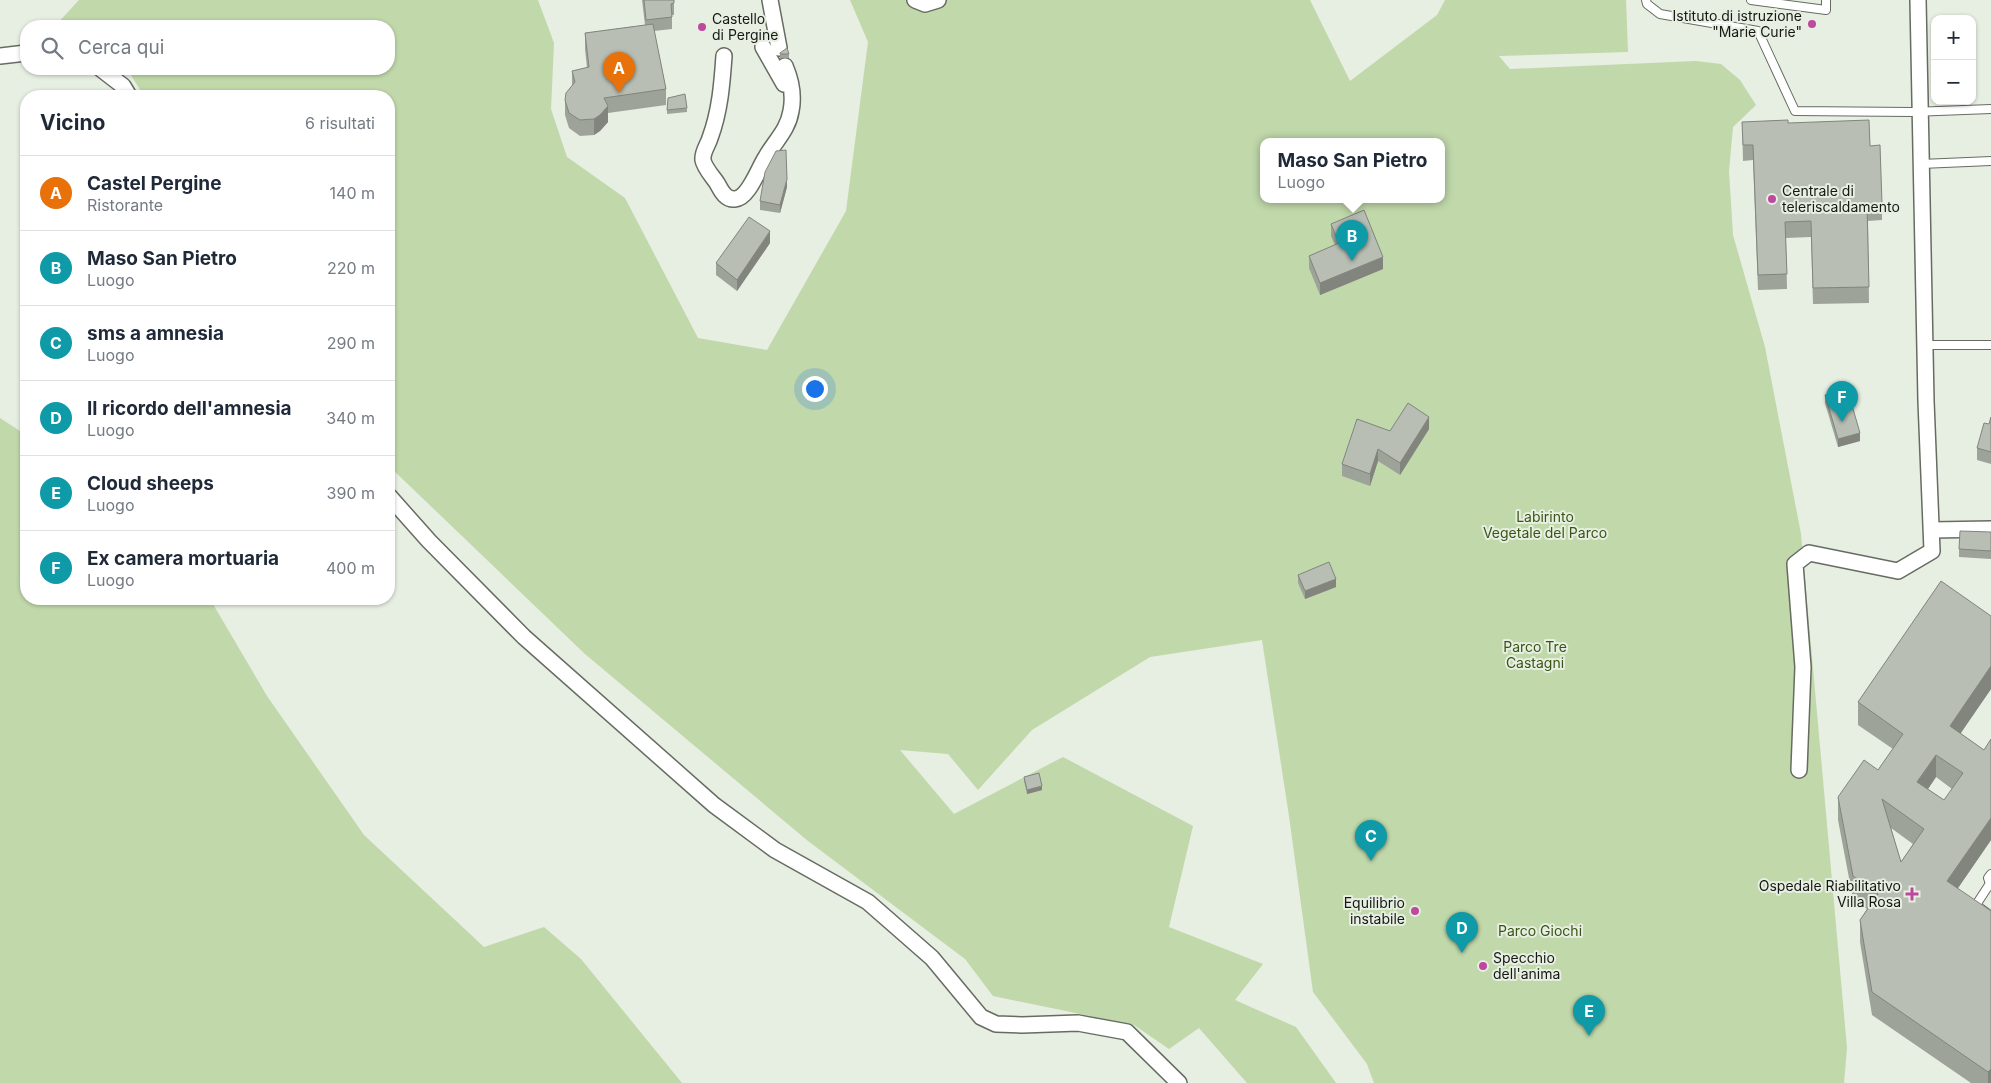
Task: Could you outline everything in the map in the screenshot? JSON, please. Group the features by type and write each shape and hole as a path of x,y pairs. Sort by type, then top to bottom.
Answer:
{"street":[{"path":"770,0 779,48"},
{"path":"915,0 925,4 937,0"},
{"path":"1799,770 1803,667 1795,564 1809,553 1898,570 1932,551 1925,345 1918,0"},
{"path":"764,47 791,97"},
{"path":"0,56 20,54"},
{"path":"724,56 721,96 715,124 703,160 726,196 734,199 739,198 747,191 766,156 778,142 790,118 792,85 785,66"},
{"path":"109,75 125,90"},
{"path":"395,503 429,541 524,637 714,805 775,850 868,902 932,958 981,1017 996,1024 1078,1023 1127,1032 1179,1083"},
{"path":"1932,530 1991,529"}],"lane":[{"path":"1646,0 1647,4 1660,14 1758,32 1795,111 1920,112 1991,109"},
{"path":"1751,0 1826,10 1826,0"},
{"path":"1921,164 1991,160"},
{"path":"1925,345 1991,345"},
{"path":"1991,874 1988,878 1990,886 1976,905 1991,916"}],"green space":[{"path":"79,0 538,0 554,43 551,109 567,157 625,198 698,338 767,350 846,211 868,42 850,0 1310,0 1350,81 1437,15 1445,0 1626,0 1628,52 1499,56 1510,69 1696,61 1721,64 1740,80 1756,105 1733,127 1729,171 1733,235 1765,347 1801,534 1847,1048 1844,1083 1374,1083 1367,1064 1313,992 1262,640 1150,657 1032,730 978,790 948,754 900,750 954,814 1063,757 1193,826 1169,927 1263,964 1235,1000 1296,1027 1336,1083 1247,1083 1199,1028 1169,1049 1134,1025 993,996 965,959 808,841 585,654 395,472 395,90 140,90 131,75 395,75 395,20 61,20"},
{"path":"0,418 20,431 20,605 214,605 267,696 364,835 484,947 544,927 581,959 682,1083 0,1083"}],"building":[{"path":"644,0 674,0 674,3 671,4 672,17 646,20"},
{"path":"653,24 666,89 604,98 608,106 594,119 580,120 569,113 565,100 566,93 575,82 572,71 589,67 585,33"},
{"path":"787,48 789,54 780,54 780,53"},
{"path":"685,94 687,108 667,110 668,98"},
{"path":"1788,120 1788,123 1869,120 1870,146 1880,145 1882,204 1867,205 1869,287 1813,288 1811,221 1785,222 1787,274 1758,275 1753,145 1743,145 1742,122"},
{"path":"786,150 787,179 780,205 760,201 765,172 776,151"},
{"path":"1364,210 1383,257 1320,283 1309,256 1339,243 1331,224"},
{"path":"749,217 770,231 737,280 716,263"},
{"path":"1847,388 1860,433 1838,439 1825,395"},
{"path":"1408,403 1429,417 1400,463 1378,449 1370,474 1342,464 1357,419 1390,431"},
{"path":"1991,417 1991,452 1977,448 1984,423 1989,424"},
{"path":"1960,531 1991,532 1991,551 1959,549"},
{"path":"1329,562 1336,579 1305,591 1298,575"},
{"path":"1941,581 1991,616 1991,666 1950,726 1984,750 1991,739 1991,818 1947,881 1991,911 1991,1069 1988,1072 1872,992 1860,920 1878,894 1853,876 1838,797 1864,760 1878,770 1903,734 1858,702","holes":["1936,755 1963,773 1944,800 1917,782","1882,799 1924,829 1901,862"]},
{"path":"1039,773 1042,786 1027,790 1024,777"}],"place":[{"name":"Istituto di istruzione \"Marie Curie\"","path":"1812,24"},
{"name":"Castello di Pergine","path":"702,27"},
{"name":"Castel Pergine","path":"619,93"},
{"name":"Centrale di teleriscaldamento","path":"1772,199"},
{"name":"Maso San Pietro","path":"1352,261"},
{"name":"Ex camera mortuaria","path":"1842,422"},
{"name":"sms a amnesia","path":"1371,861"},
{"name":"Ospedale Riabilitativo Villa Rosa","path":"1912,894"},
{"name":"Equilibrio instabile","path":"1415,911"},
{"name":"Il ricordo dell'amnesia","path":"1462,953"},
{"name":"Specchio dell'anima","path":"1483,966"},
{"name":"Cloud sheeps","path":"1589,1036"}],"park label":[{"name":"Labirinto Vegetale del Parco","path":"1545,526"},
{"name":"Parco Tre Castagni","path":"1535,656"},
{"name":"Parco Giochi","path":"1540,931"}]}
